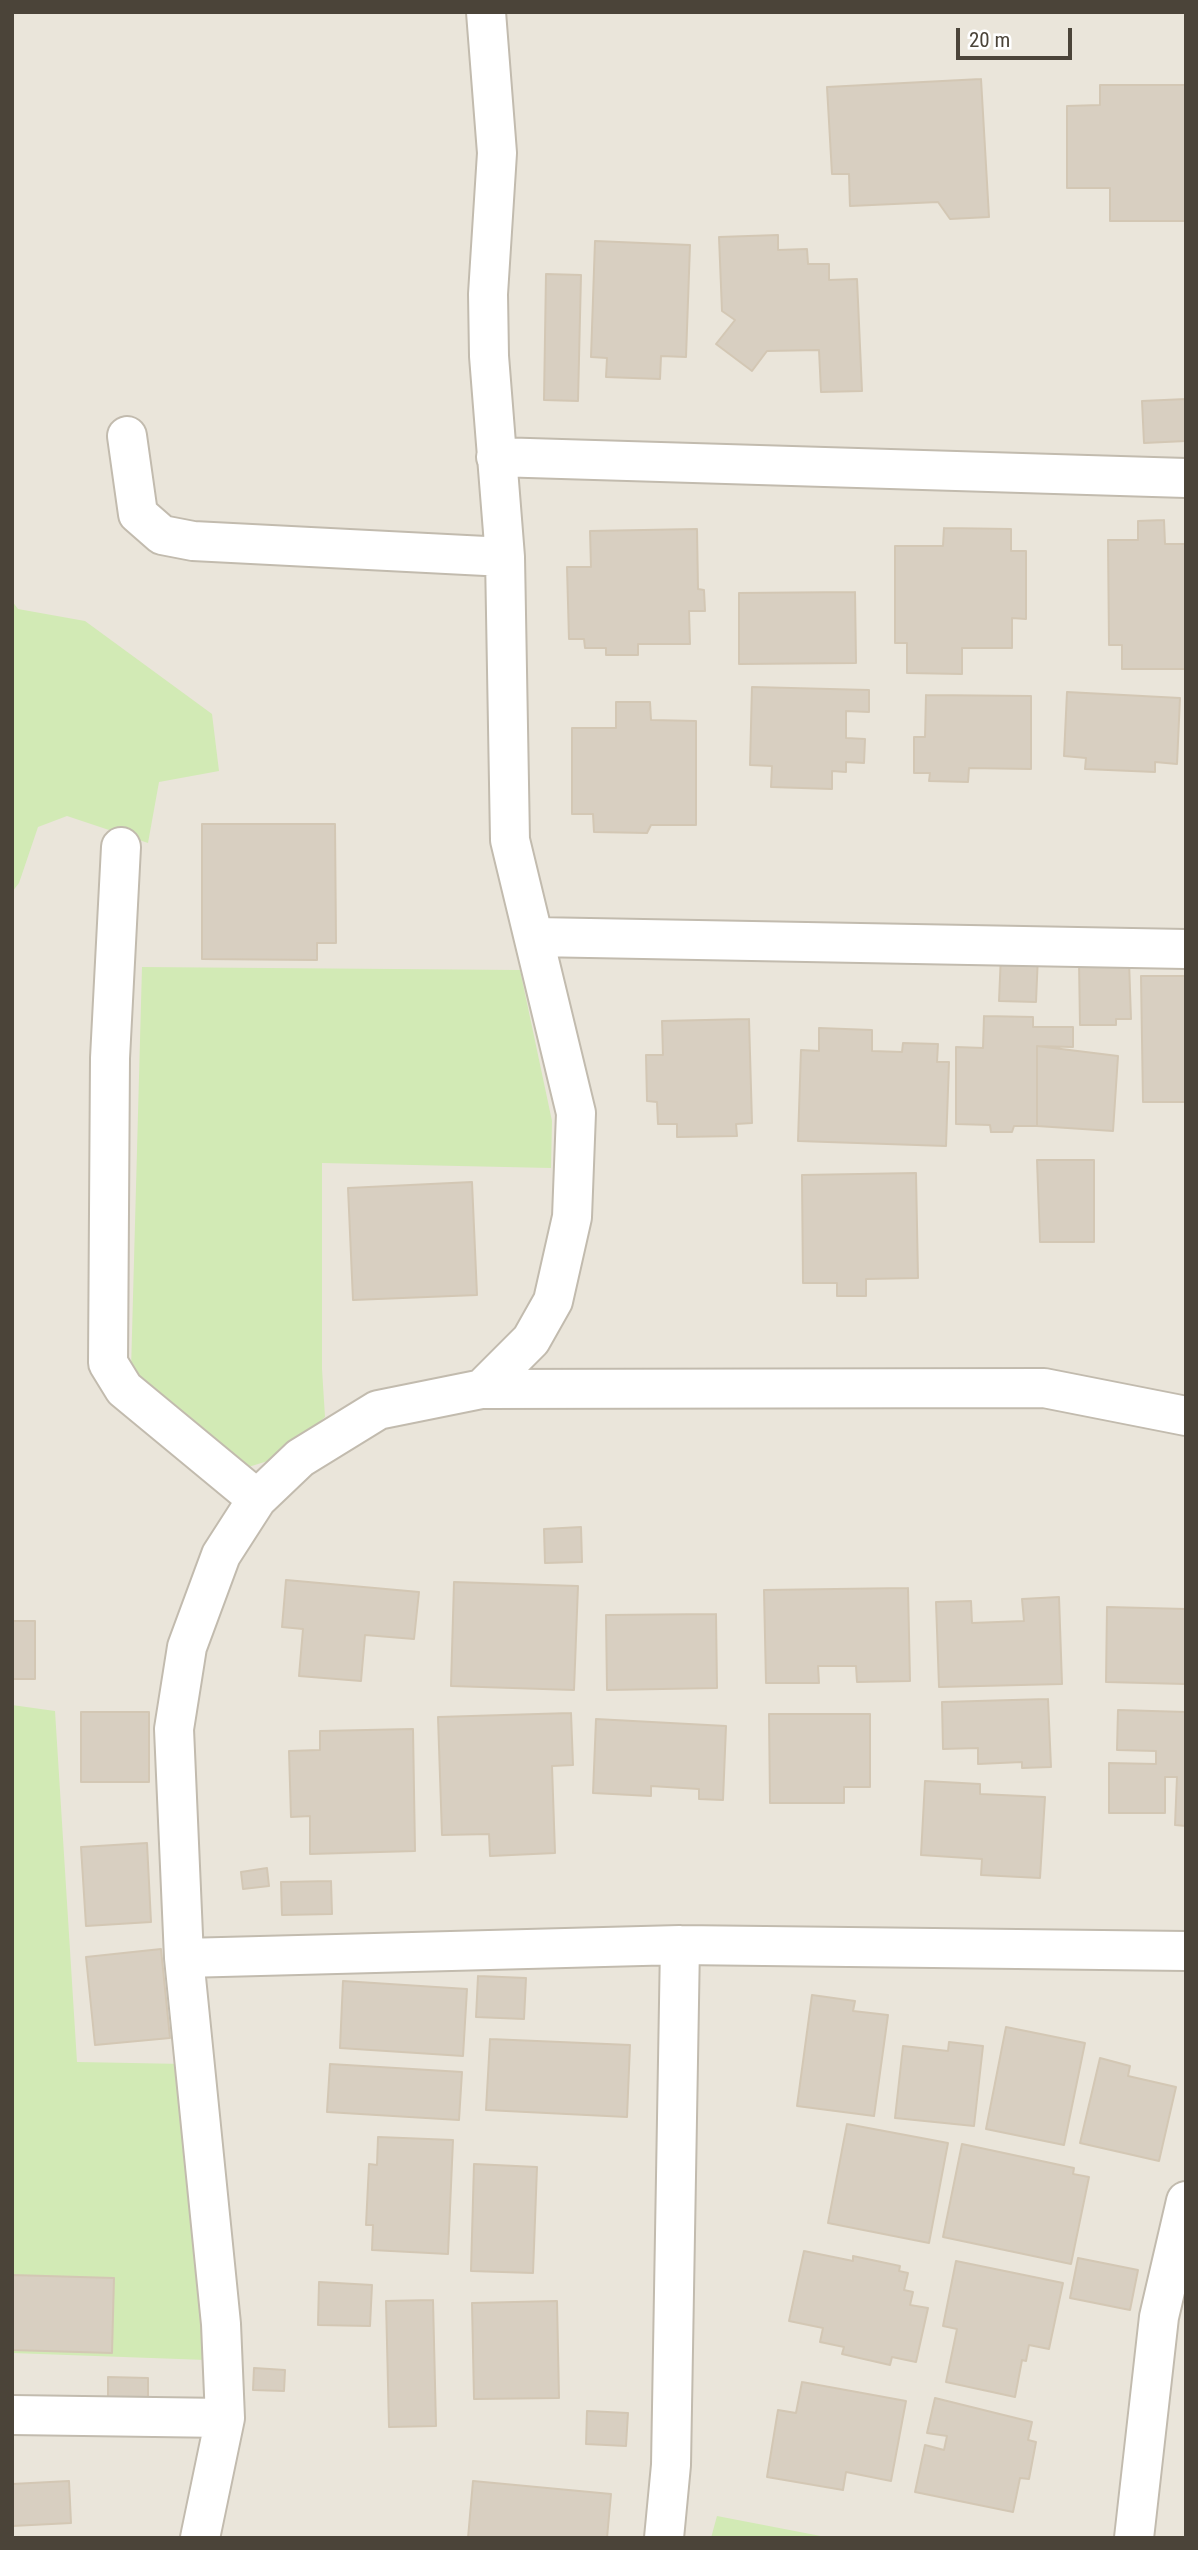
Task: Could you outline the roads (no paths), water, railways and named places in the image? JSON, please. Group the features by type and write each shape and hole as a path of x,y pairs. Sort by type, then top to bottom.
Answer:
{"street":[{"path":"482,1389 531,1340 553,1300 572,1217 576,1113 510,840 505,557 496,457 488,294 496,153 486,12"},
{"path":"127,436 138,514 162,535 194,541 505,557"},
{"path":"496,457 1186,478"},
{"path":"121,847 110,1058 108,1363 124,1389 257,1499"},
{"path":"535,937 1186,949"},
{"path":"200,2538 225,2418 221,2324 184,1958 174,1730 187,1647 221,1555 257,1499 300,1458 378,1410 482,1389 1044,1388 1186,1416"},
{"path":"184,1958 680,1945 1186,1951"},
{"path":"664,2538 671,2465 680,1945"},
{"path":"1134,2538 1158,2317 1186,2201"},
{"path":"12,2415 225,2418"}]}
